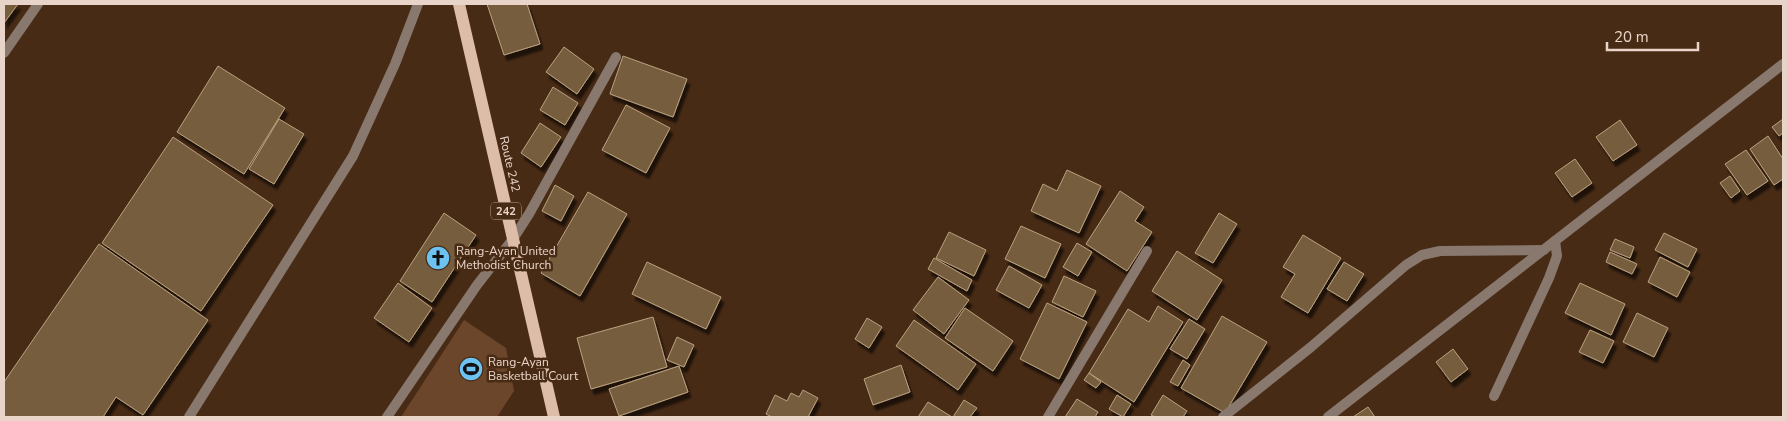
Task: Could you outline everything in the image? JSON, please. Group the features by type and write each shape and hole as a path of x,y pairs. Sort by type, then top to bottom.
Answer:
{"main road":[{"name":"Route 242","path":"459,4 554,417"}],"street":[{"path":"4,53 38,4"},
{"path":"189,417 353,156 395,64 418,4"},
{"path":"387,417 477,285 530,214 616,57"},
{"path":"1328,417 1783,64"},
{"path":"1494,396 1557,256 1556,240"},
{"path":"1223,417 1311,347 1406,265 1422,255 1440,251 1544,250"},
{"path":"1048,417 1146,251"}],"shaded area":[{"name":"Rang-Ayan Basketball Court","path":"464,320 506,348 514,391 497,417 401,417"}],"building":[{"path":"4,4 18,4 4,23"},
{"path":"487,4 527,4 540,44 504,55"},
{"path":"564,47 594,69 577,94 546,72"},
{"path":"623,56 687,79 673,117 610,94"},
{"path":"218,66 285,108 244,174 177,132"},
{"path":"553,87 578,103 565,125 540,110"},
{"path":"626,105 670,128 646,173 602,150"},
{"path":"279,119 304,134 274,184 249,169"},
{"path":"1783,119 1783,133 1779,136 1772,127"},
{"path":"1620,120 1637,145 1613,161 1596,137"},
{"path":"540,123 561,137 541,167 521,153"},
{"path":"1768,136 1783,159 1783,179 1774,185 1750,149"},
{"path":"173,137 273,205 201,311 102,243"},
{"path":"1746,150 1768,181 1747,195 1725,164"},
{"path":"1575,159 1592,183 1572,197 1555,173"},
{"path":"1067,170 1101,186 1079,233 1031,211 1043,184 1057,191"},
{"path":"1730,176 1740,191 1731,198 1720,183"},
{"path":"555,185 574,196 561,221 542,211"},
{"path":"1120,191 1144,207 1135,221 1152,232 1127,271 1086,244"},
{"path":"588,192 627,214 580,296 541,273"},
{"name":"Rang-Ayan United Methodist Church","path":"444,213 476,235 432,302 400,281"},
{"path":"1219,213 1237,224 1213,263 1195,253"},
{"path":"1021,226 1061,244 1045,278 1005,259"},
{"path":"949,232 986,250 974,276 936,258"},
{"path":"1664,233 1697,249 1688,267 1655,250"},
{"path":"1303,235 1341,258 1308,313 1281,297 1295,274 1283,267"},
{"path":"1615,239 1634,247 1630,258 1610,250"},
{"path":"1077,243 1092,252 1078,276 1063,267"},
{"path":"99,244 208,320 143,415 116,397 103,417 4,417 4,382"},
{"path":"1177,251 1222,280 1197,320 1152,291"},
{"path":"1610,252 1637,264 1632,274 1606,262"},
{"path":"1660,257 1690,272 1677,297 1648,282"},
{"path":"934,258 972,280 967,291 928,269"},
{"path":"647,262 721,297 706,329 632,294"},
{"path":"1344,262 1364,274 1347,301 1327,289"},
{"path":"1009,266 1042,285 1029,308 996,290"},
{"path":"1064,276 1096,291 1083,317 1052,302"},
{"path":"938,277 969,300 944,334 913,310"},
{"path":"398,283 432,308 409,342 374,318"},
{"path":"1580,283 1625,304 1611,335 1565,313"},
{"path":"1047,303 1087,322 1059,379 1020,359"},
{"path":"1158,306 1183,322 1134,402 1089,373 1128,309 1149,322"},
{"path":"965,308 1013,341 993,371 945,338"},
{"path":"1637,313 1668,328 1654,357 1623,342"},
{"path":"1222,316 1267,342 1225,413 1181,388"},
{"path":"653,317 667,367 591,389 577,338"},
{"path":"867,318 882,327 869,348 855,339"},
{"path":"1189,319 1205,329 1187,359 1170,349"},
{"path":"914,320 976,364 958,390 896,346"},
{"path":"1590,330 1614,341 1603,363 1579,352"},
{"path":"677,337 694,345 684,367 667,360"},
{"path":"1453,349 1468,369 1451,382 1436,362"},
{"path":"1183,360 1190,365 1178,386 1170,382"},
{"path":"901,365 910,392 873,405 864,379"},
{"path":"679,366 688,392 619,416 609,389"},
{"path":"1089,373 1101,382 1096,388 1084,380"},
{"path":"803,390 818,398 808,417 772,417 766,414 775,395 787,401 791,393 799,397"},
{"path":"1117,395 1131,404 1123,417 1109,409"},
{"path":"1163,395 1187,411 1183,417 1155,417 1151,415"},
{"path":"1077,399 1098,412 1095,417 1065,417"},
{"path":"964,400 977,408 970,417 953,417"},
{"path":"928,402 952,417 918,417"},
{"path":"1368,407 1375,417 1353,417"}],"place":[{"name":"Rang-Ayan United Methodist Church","path":"438,258"},
{"name":"Rang-Ayan Basketball Court","path":"471,369"}]}
